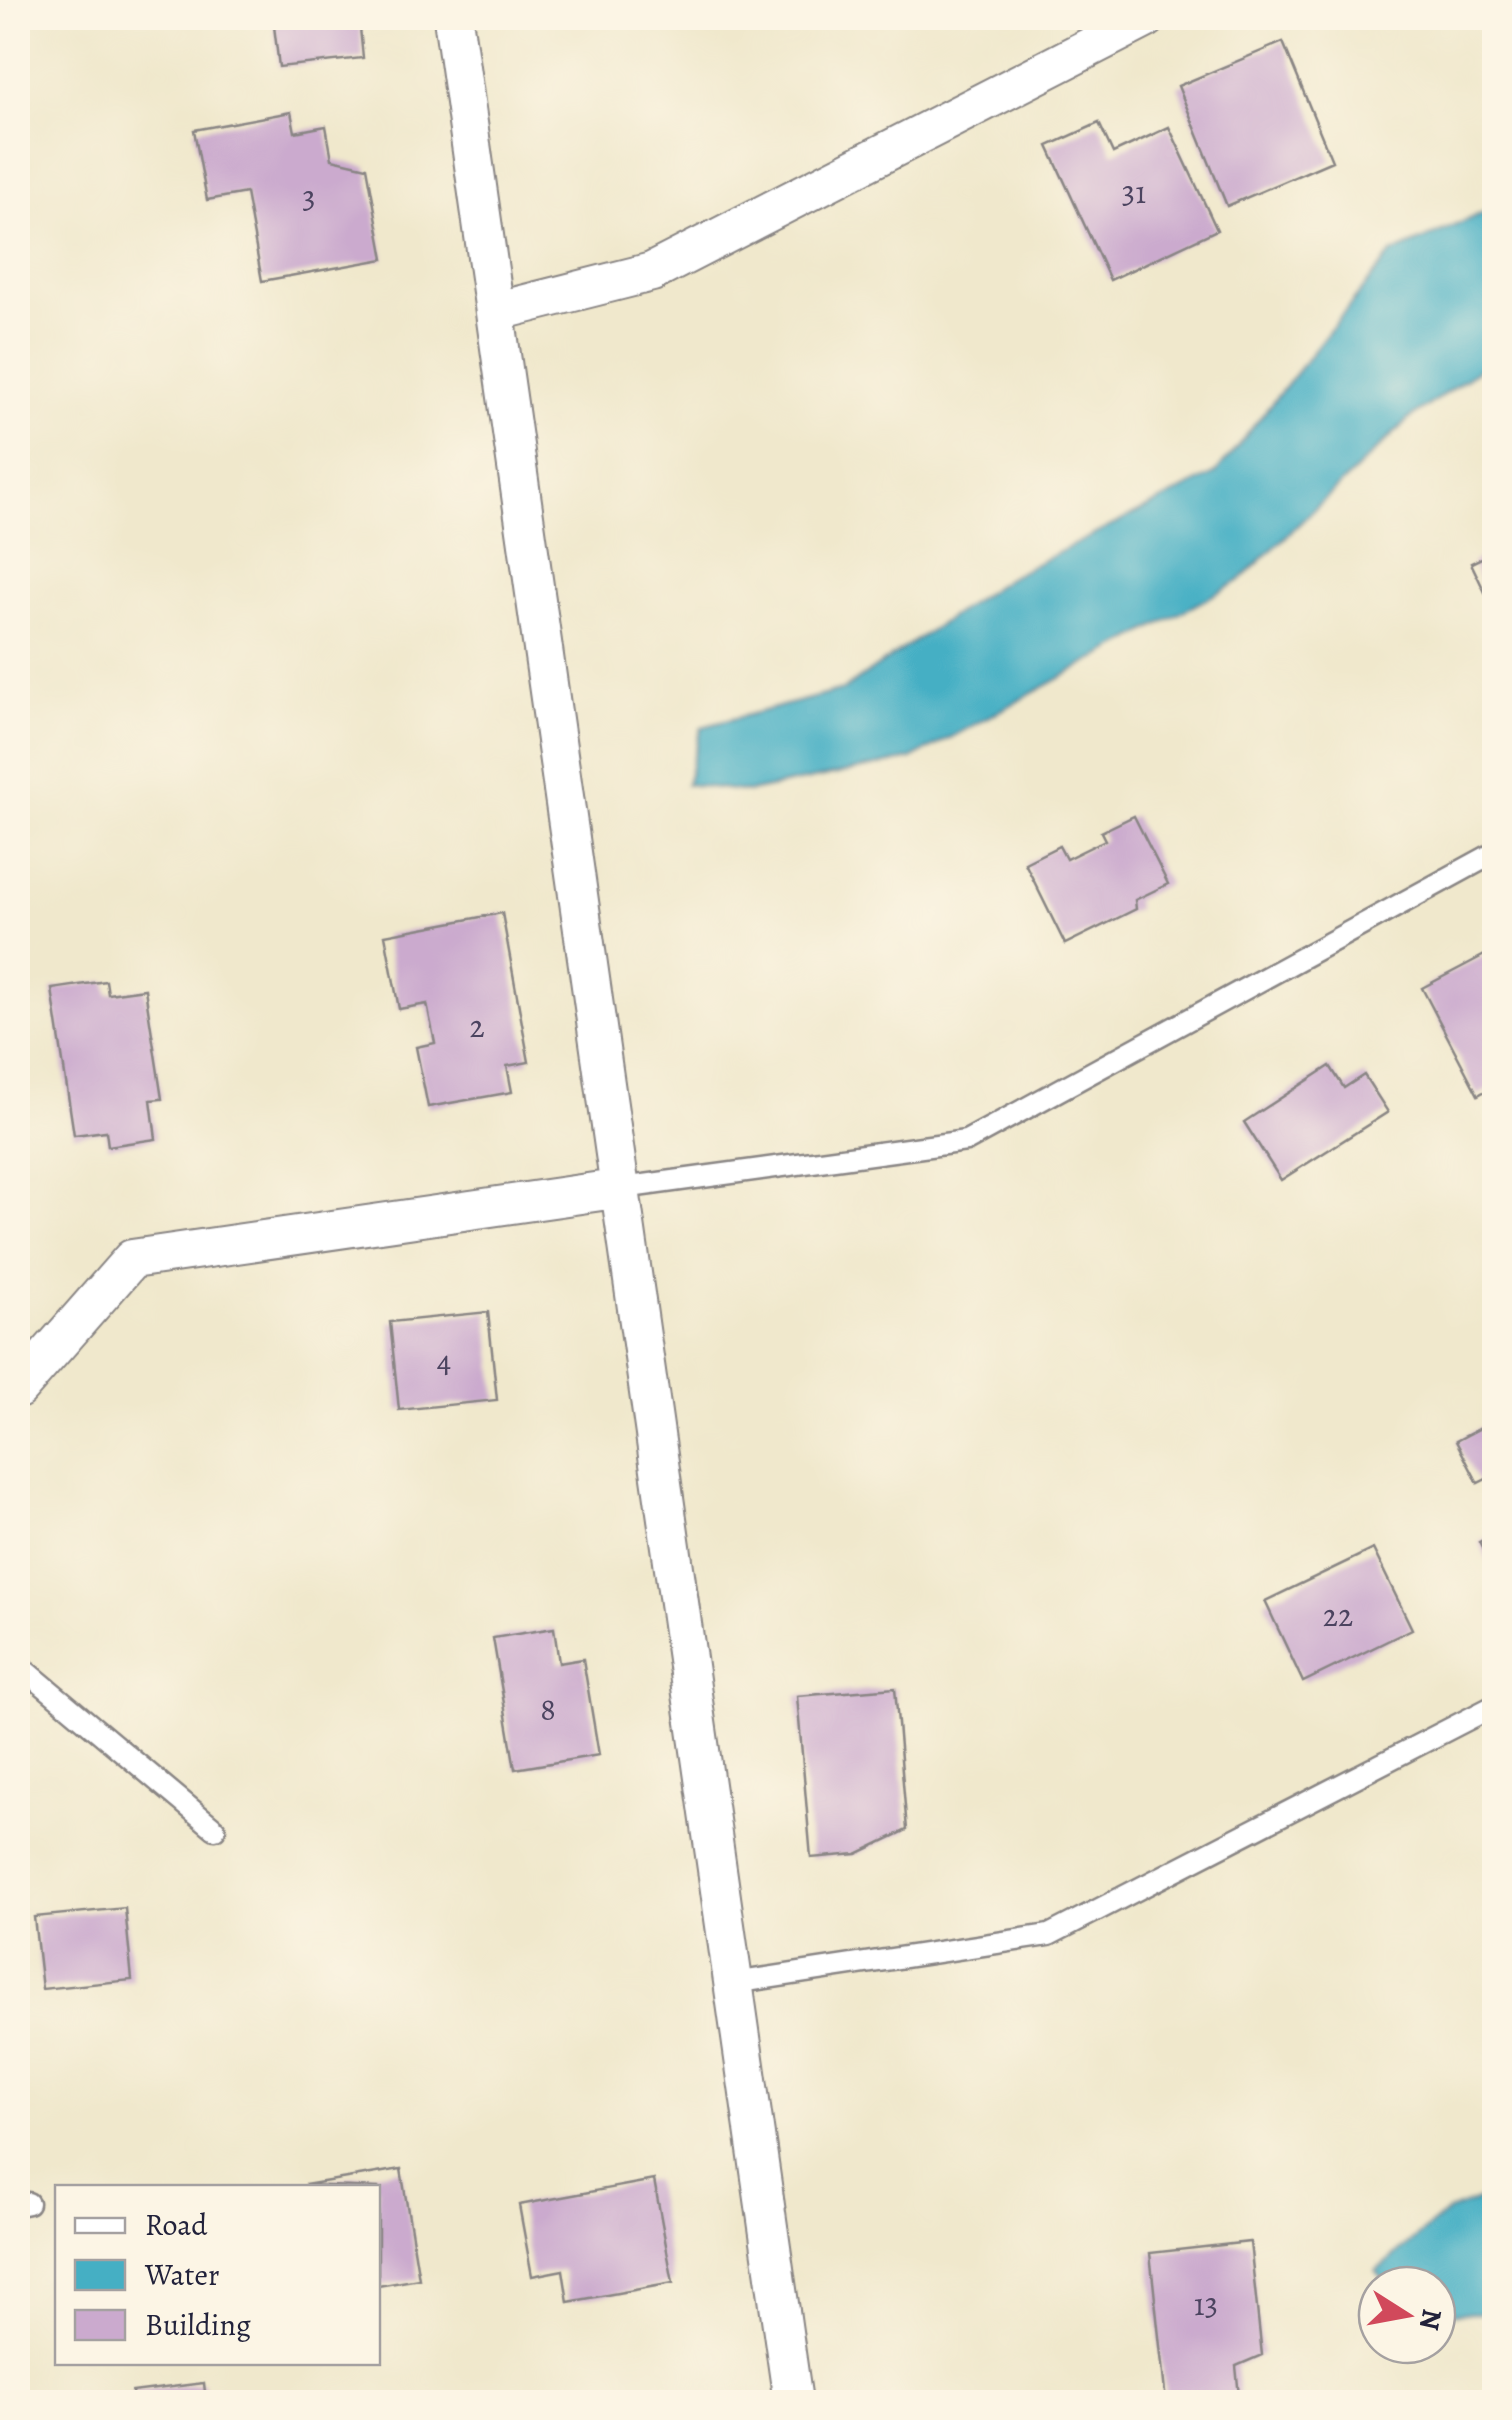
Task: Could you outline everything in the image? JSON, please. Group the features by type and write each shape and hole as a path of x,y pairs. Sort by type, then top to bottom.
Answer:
{"street":[{"path":"454,18 792,2402"},
{"path":"498,311 652,272 1147,18"},
{"path":"18,1389 132,1260 622,1188"}],"lane":[{"path":"622,1188 966,1141 1494,853"},
{"path":"18,1664 214,1829"},
{"path":"734,1983 1048,1935 1494,1706"}],"water":[{"path":"1494,208 1494,358 1408,420 1239,581 911,759 749,792 686,784 702,727 843,690 1006,579 1216,473 1391,254"},
{"path":"1494,2194 1494,2313 1457,2313 1457,2265 1383,2265 1448,2211"}],"building":[{"path":"273,18 359,18 363,58 279,67"},
{"path":"1283,42 1332,161 1227,206 1178,86"},
{"path":"291,112 295,132 326,126 332,159 367,167 384,259 262,281 246,193 207,200 194,130"},
{"path":"1099,123 1113,153 1169,127 1217,230 1110,280 1048,146"},
{"path":"1494,552 1494,611 1471,563"},
{"path":"1134,816 1168,884 1135,900 1136,909 1065,944 1025,863 1059,846 1066,859 1105,840 1101,832"},
{"path":"502,913 529,1062 507,1066 512,1092 428,1107 416,1047 435,1043 427,1004 399,1009 385,935"},
{"path":"1494,950 1494,1086 1478,1095 1422,988"},
{"path":"106,981 108,994 145,989 162,1099 151,1100 156,1139 108,1146 106,1131 74,1135 52,989"},
{"path":"1330,1066 1344,1088 1364,1075 1388,1112 1281,1180 1244,1122"},
{"path":"488,1312 497,1400 399,1410 390,1322"},
{"path":"1494,1421 1494,1475 1478,1483 1456,1441"},
{"path":"1494,1534 1494,1572 1479,1542"},
{"path":"1373,1549 1412,1629 1303,1682 1265,1601"},
{"path":"554,1628 559,1663 583,1659 599,1755 515,1769 493,1638"},
{"path":"895,1688 907,1830 857,1854 811,1858 797,1696"},
{"path":"125,1908 132,1980 42,1989 34,1917"},
{"path":"401,2169 419,2279 380,2286 380,2185 305,2185"},
{"path":"654,2180 673,2283 568,2302 563,2270 532,2276 519,2205"},
{"path":"1250,2242 1262,2355 1236,2366 1239,2396 1166,2402 1150,2253"},
{"path":"204,2383 206,2402 133,2402 132,2392"}]}
